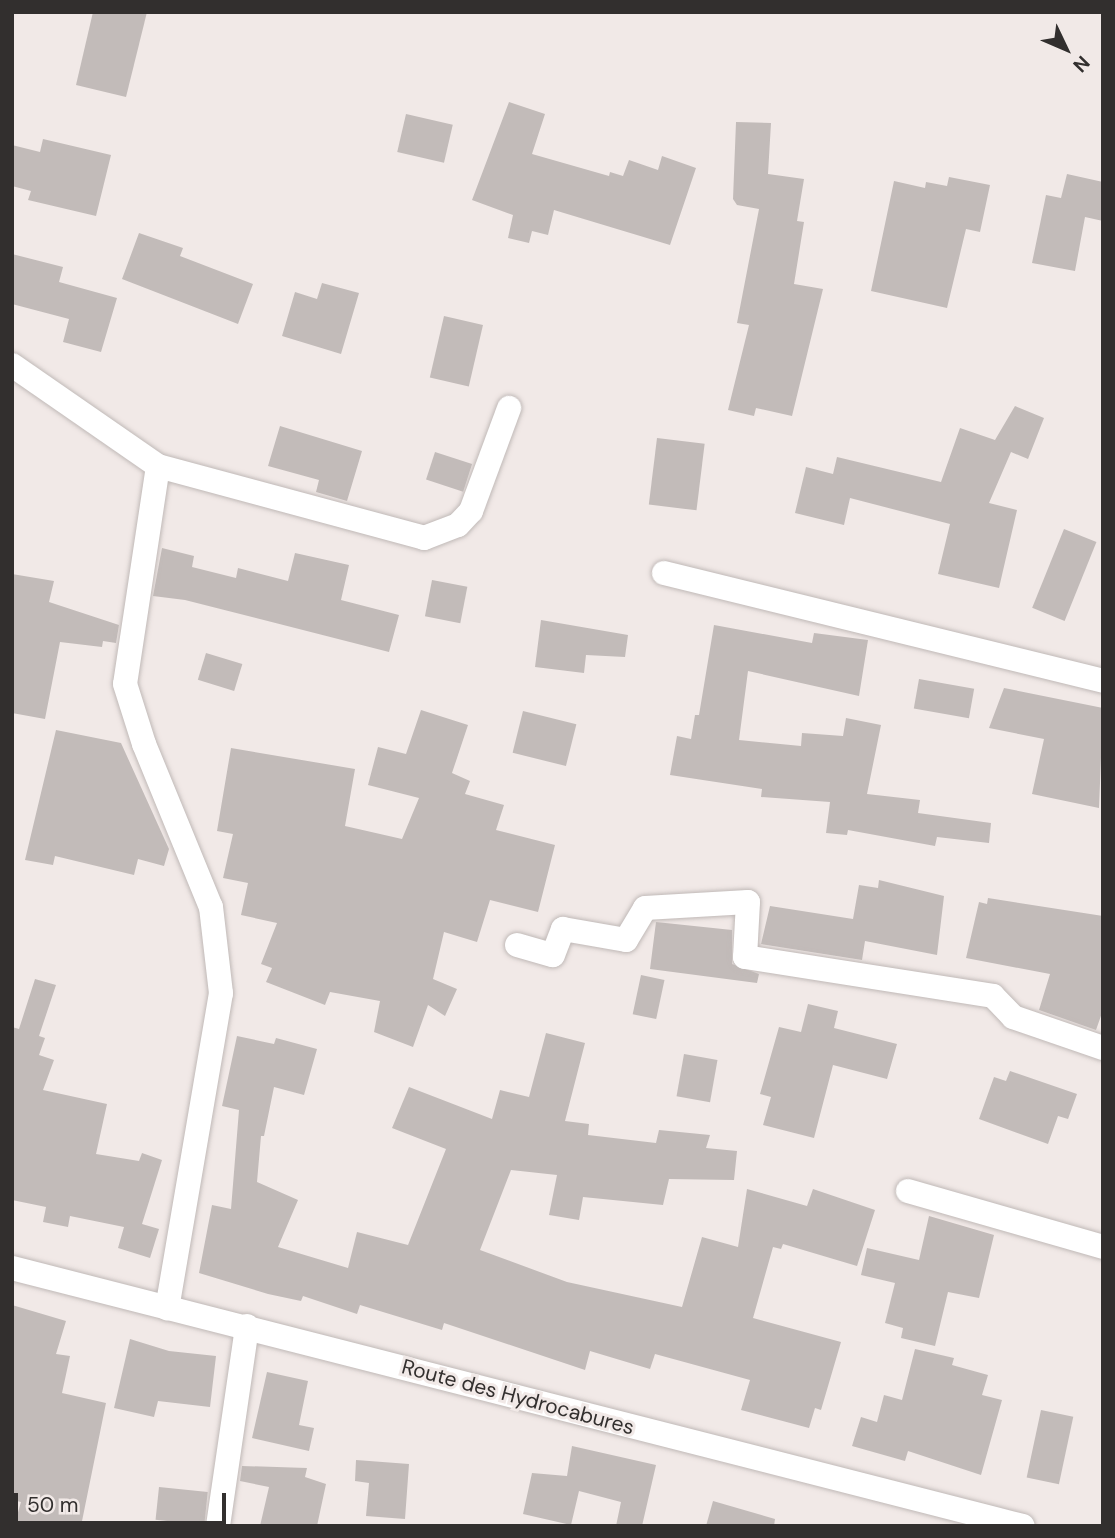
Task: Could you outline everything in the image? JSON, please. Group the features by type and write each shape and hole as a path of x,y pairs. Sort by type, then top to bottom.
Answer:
{"street":[{"path":"12,365 158,466 424,538 458,525 471,511 509,408"},
{"path":"158,466 125,684 144,744 211,907 220,993 167,1308"},
{"path":"664,573 1103,681"},
{"path":"517,945 553,955 563,929 626,940 645,908 748,902 745,957 993,996 1013,1017 1103,1048"},
{"path":"908,1191 1103,1247"},
{"name":"Route des Hydrocabures","path":"12,1268 1023,1526"},
{"path":"218,1526 247,1326"}],"building":[{"path":"93,12 147,12 126,97 76,85"},
{"path":"509,102 545,114 532,154 609,176 610,172 623,176 629,160 658,170 662,156 696,168 670,245 554,210 548,235 532,231 529,243 508,238 513,215 472,200"},
{"path":"406,114 453,125 444,163 397,152"},
{"path":"736,122 771,123 768,174 804,179 797,221 804,222 794,284 823,289 792,416 756,408 754,416 728,410 749,325 737,323 759,209 737,205 733,199"},
{"path":"43,139 111,155 96,216 28,200 31,191 12,186 12,145 40,152"},
{"path":"1067,174 1103,182 1103,221 1085,217 1075,271 1032,263 1046,195 1061,198"},
{"path":"949,177 990,185 980,232 966,229 947,308 871,291 894,181 925,188 926,182 947,186"},
{"path":"139,233 183,248 180,256 253,284 238,324 122,279"},
{"path":"12,254 63,267 59,282 117,298 101,352 63,342 69,319 12,304"},
{"path":"322,283 359,293 341,354 282,336 295,292 317,299"},
{"path":"444,316 483,325 469,386 430,377"},
{"path":"1015,406 1044,418 1028,459 1011,452 989,503 1017,510 999,588 938,574 950,524 850,498 844,525 795,513 806,467 833,474 837,457 941,482 960,428 995,440"},
{"path":"280,426 362,451 347,501 316,492 319,480 268,466"},
{"path":"657,438 705,444 696,510 649,505"},
{"path":"435,452 472,464 463,492 426,480"},
{"path":"1064,529 1096,542 1065,621 1032,608"},
{"path":"162,548 194,556 192,567 236,578 238,568 288,581 295,553 349,565 341,600 399,615 389,652 185,600 153,596"},
{"path":"12,574 54,581 49,602 119,625 116,643 103,641 102,647 60,642 45,719 12,713"},
{"path":"432,580 467,587 460,623 425,616"},
{"path":"541,620 628,635 625,657 586,655 584,673 535,667"},
{"path":"714,625 812,643 814,633 868,640 859,696 748,671 739,740 801,746 802,733 843,736 846,718 881,725 867,794 920,800 918,813 991,823 989,843 937,837 935,846 848,830 847,835 826,833 830,802 761,797 762,789 670,775 677,736 691,739 695,715 699,715"},
{"path":"206,653 242,664 234,691 198,680"},
{"path":"919,679 974,689 969,718 914,709"},
{"path":"1004,688 1103,708 1099,808 1032,794 1044,739 989,728"},
{"path":"421,710 468,725 452,773 470,781 465,794 504,805 496,830 555,845 538,912 490,900 477,942 444,932 433,979 457,989 445,1016 428,1005 413,1047 374,1032 380,1001 330,992 325,1005 266,982 272,968 261,964 277,923 241,915 248,883 223,878 233,834 217,831 231,748 355,769 345,826 402,839 419,798 368,785 378,747 406,754"},
{"path":"523,711 576,724 566,766 513,753"},
{"path":"56,730 121,743 169,849 164,866 138,859 134,875 55,856 53,865 25,860"},
{"path":"879,880 944,896 937,955 865,941 862,960 761,944 770,906 853,919 859,885 878,888"},
{"path":"988,898 1103,916 1103,1010 1096,1030 1039,1010 1050,974 966,958 979,902 987,904"},
{"path":"656,922 732,930 732,964 759,974 757,983 650,969"},
{"path":"641,975 664,980 656,1019 633,1014"},
{"path":"35,979 56,985 39,1036 45,1038 39,1055 54,1060 43,1090 107,1104 96,1154 139,1161 142,1153 162,1160 142,1224 159,1229 150,1258 118,1248 124,1227 70,1216 68,1227 43,1222 46,1207 12,1200 12,1027 19,1029"},
{"path":"808,1004 838,1011 834,1028 897,1044 887,1079 833,1065 814,1138 763,1125 771,1097 760,1094 779,1027 801,1032"},
{"path":"546,1033 585,1043 565,1121 589,1124 588,1135 656,1143 659,1130 710,1135 706,1148 737,1151 734,1180 669,1179 663,1205 583,1197 579,1220 549,1215 557,1175 511,1170 480,1250 567,1282 682,1307 702,1237 738,1247 747,1189 807,1206 813,1189 875,1210 857,1266 783,1244 781,1249 773,1247 753,1318 841,1342 821,1410 815,1408 809,1428 741,1410 750,1380 655,1354 650,1369 590,1351 585,1370 444,1323 442,1330 360,1305 357,1314 303,1296 301,1301 268,1294 199,1273 212,1205 231,1209 239,1110 222,1106 237,1036 274,1044 276,1038 317,1049 304,1095 274,1087 264,1136 261,1136 257,1182 298,1200 278,1247 348,1268 357,1232 408,1245 446,1149 392,1128 409,1087 492,1119 500,1090 529,1097"},
{"path":"684,1054 717,1060 710,1102 677,1096"},
{"path":"1010,1071 1077,1094 1068,1119 1058,1116 1048,1144 979,1119 994,1077 1006,1081"},
{"path":"929,1216 994,1235 979,1298 948,1292 935,1346 901,1338 903,1328 885,1323 895,1283 861,1275 867,1248 919,1260"},
{"path":"12,1305 66,1321 56,1354 70,1356 62,1393 106,1403 81,1526 14,1526 21,1502 12,1500"},
{"path":"130,1339 169,1351 216,1356 210,1407 158,1401 154,1417 114,1408"},
{"path":"915,1349 954,1358 952,1365 988,1375 982,1395 1002,1400 981,1475 908,1451 905,1461 852,1446 861,1417 877,1422 884,1395 902,1400"},
{"path":"267,1372 308,1381 299,1425 314,1428 309,1451 252,1438"},
{"path":"1041,1410 1073,1417 1059,1484 1027,1477"},
{"path":"572,1446 656,1465 642,1526 616,1526 621,1502 579,1491 571,1525 523,1514 532,1473 567,1476"},
{"path":"356,1460 409,1464 405,1519 366,1516 369,1483 355,1481"},
{"path":"242,1466 307,1468 305,1477 326,1484 317,1526 260,1526 269,1487 240,1481"},
{"path":"159,1487 208,1492 204,1525 156,1520"},
{"path":"713,1501 775,1519 774,1526 706,1526"}]}
